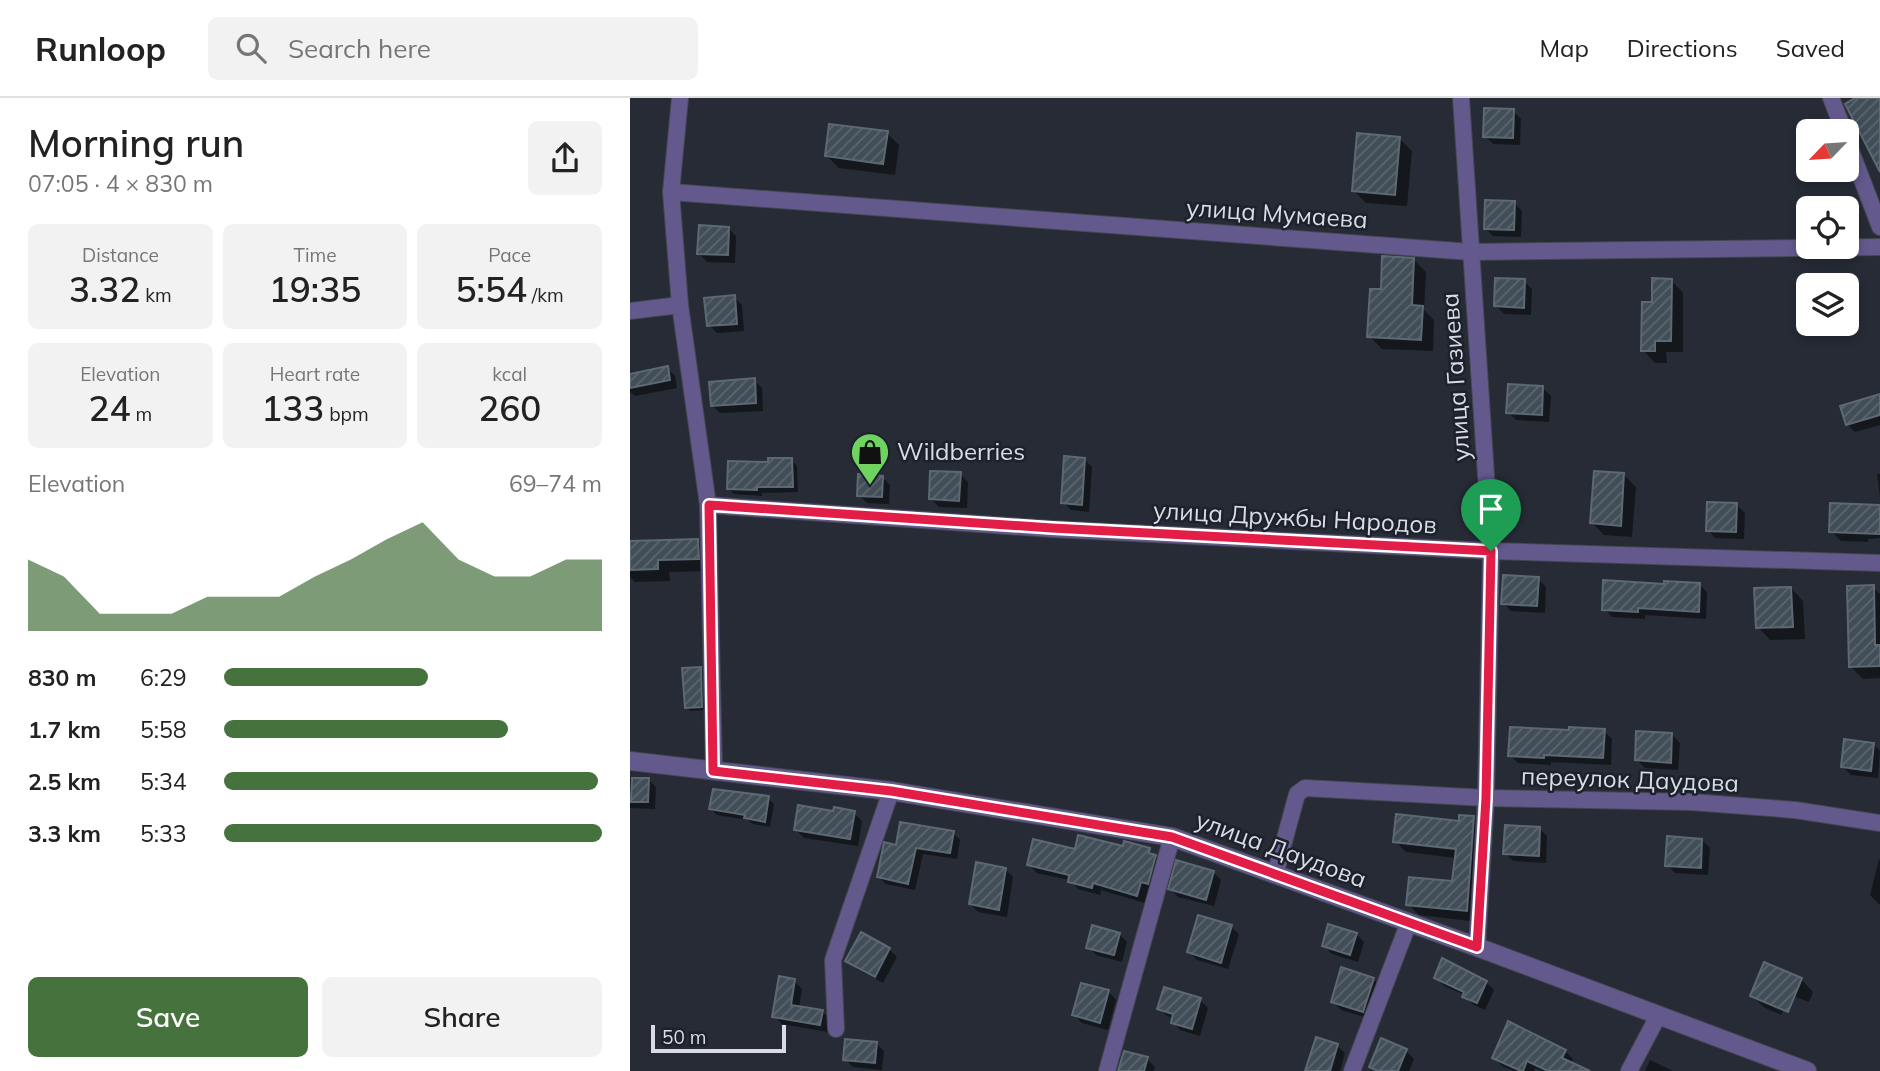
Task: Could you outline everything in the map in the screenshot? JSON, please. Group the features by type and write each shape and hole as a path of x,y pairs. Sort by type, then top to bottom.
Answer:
{"street":[{"path":"680,98 671,192 680,305 709,505 713,771"},
{"name":"улица Газиева","path":"1461,98 1491,551 1486,798 1477,947"},
{"path":"1831,98 1839,119"},
{"path":"1859,172 1880,227"},
{"name":"улица Мумаева","path":"671,192 1471,252 1880,247"},
{"path":"630,311 680,305"},
{"name":"улица Дружбы Народов","path":"709,505 1052,528 1491,551 1880,564"},
{"name":"улица Даудова","path":"630,761 891,791 1172,837 1477,947 1807,1071"},
{"name":"переулок Даудова","path":"1275,874 1301,788 1486,798 1690,802 1795,810 1880,823"},
{"path":"836,1029 833,960 891,791"},
{"path":"1107,1071 1172,837"},
{"path":"1352,1071 1409,922"},
{"path":"1629,1071 1658,1016"}],"building":[{"path":"1855,98 1880,98 1880,172 1859,131 1859,119 1853,119 1845,104"},
{"path":"1484,108 1514,109 1513,138 1483,137"},
{"path":"829,124 888,131 883,164 825,156"},
{"path":"1357,133 1400,137 1395,195 1352,191"},
{"path":"1485,200 1515,201 1514,230 1484,229"},
{"path":"699,225 729,227 728,255 697,254"},
{"path":"1382,256 1414,258 1412,305 1423,306 1421,340 1367,337 1370,289 1381,289"},
{"path":"1495,278 1525,279 1524,308 1494,306"},
{"path":"1652,278 1672,279 1671,341 1655,341 1655,351 1641,351 1642,302 1652,302"},
{"path":"735,295 737,324 707,326 704,298"},
{"path":"668,366 670,380 630,388 630,374"},
{"path":"755,378 756,403 711,406 709,382"},
{"path":"1508,384 1543,386 1542,415 1506,413"},
{"path":"1880,394 1880,415 1846,425 1840,406"},
{"path":"1064,456 1085,458 1082,505 1061,503"},
{"path":"768,458 792,458 793,487 727,489 728,461 768,462"},
{"path":"930,471 961,472 959,501 929,499"},
{"path":"1594,471 1624,473 1621,526 1590,523"},
{"name":"Wildberries","path":"858,474 883,476 882,497 857,496"},
{"path":"1707,502 1737,503 1736,532 1706,531"},
{"path":"1830,503 1880,505 1880,534 1829,532"},
{"path":"698,539 699,559 658,560 658,569 630,570 630,541"},
{"path":"1503,575 1539,577 1537,606 1501,604"},
{"path":"1603,580 1664,584 1664,581 1700,583 1699,612 1638,608 1638,612 1602,610"},
{"path":"1874,585 1875,645 1880,645 1880,666 1849,667 1847,586"},
{"path":"1791,587 1793,627 1756,628 1754,588"},
{"path":"701,667 702,707 685,708 682,668"},
{"path":"1510,727 1605,729 1603,758 1508,756"},
{"path":"1636,731 1672,733 1671,763 1635,760"},
{"path":"1844,739 1874,743 1871,771 1841,767"},
{"path":"632,778 649,778 648,802 631,802"},
{"path":"713,789 769,796 765,822 744,818 745,815 709,809"},
{"path":"798,805 833,811 834,807 855,811 850,839 794,830"},
{"path":"1396,814 1459,821 1459,815 1474,816 1467,911 1406,905 1409,877 1452,881 1456,849 1393,842"},
{"path":"900,822 954,831 950,853 916,848 908,884 877,877 884,842 896,845"},
{"path":"1505,825 1540,827 1539,856 1503,854"},
{"path":"1078,835 1123,846 1124,841 1150,848 1149,853 1156,855 1148,884 1141,882 1137,896 1093,883 1092,888 1068,882 1069,875 1027,865 1033,839 1075,849"},
{"path":"1667,836 1702,839 1701,868 1665,866"},
{"path":"1176,860 1214,871 1206,900 1168,889"},
{"path":"976,862 1006,868 999,910 969,904"},
{"path":"1198,915 1232,925 1221,963 1187,952"},
{"path":"1328,924 1357,933 1350,955 1322,946"},
{"path":"1092,925 1120,933 1114,955 1086,948"},
{"path":"861,932 890,948 875,977 845,961"},
{"path":"1442,958 1487,981 1477,1003 1462,997 1464,992 1434,978"},
{"path":"1764,962 1802,978 1788,1012 1750,996"},
{"path":"1341,967 1374,978 1363,1012 1331,1002"},
{"path":"779,976 795,979 791,1005 823,1010 820,1025 772,1017"},
{"path":"1081,983 1109,990 1100,1023 1072,1015"},
{"path":"1164,987 1201,998 1192,1029 1171,1023 1173,1014 1157,1009"},
{"path":"1508,1021 1566,1050 1562,1058 1590,1071 1548,1071 1527,1061 1521,1071 1492,1058"},
{"path":"1316,1037 1338,1044 1330,1071 1305,1071"},
{"path":"1381,1038 1407,1049 1398,1071 1378,1071 1369,1067"},
{"path":"845,1039 877,1042 875,1063 843,1060"},
{"path":"1124,1051 1148,1057 1144,1071 1118,1071"}],"place":[{"name":"Wildberries","path":"870,486"}],"route":[{"path":"709,505 1052,528 1491,551 1486,798 1477,947 1172,837 891,791 713,771 709,505"}]}
